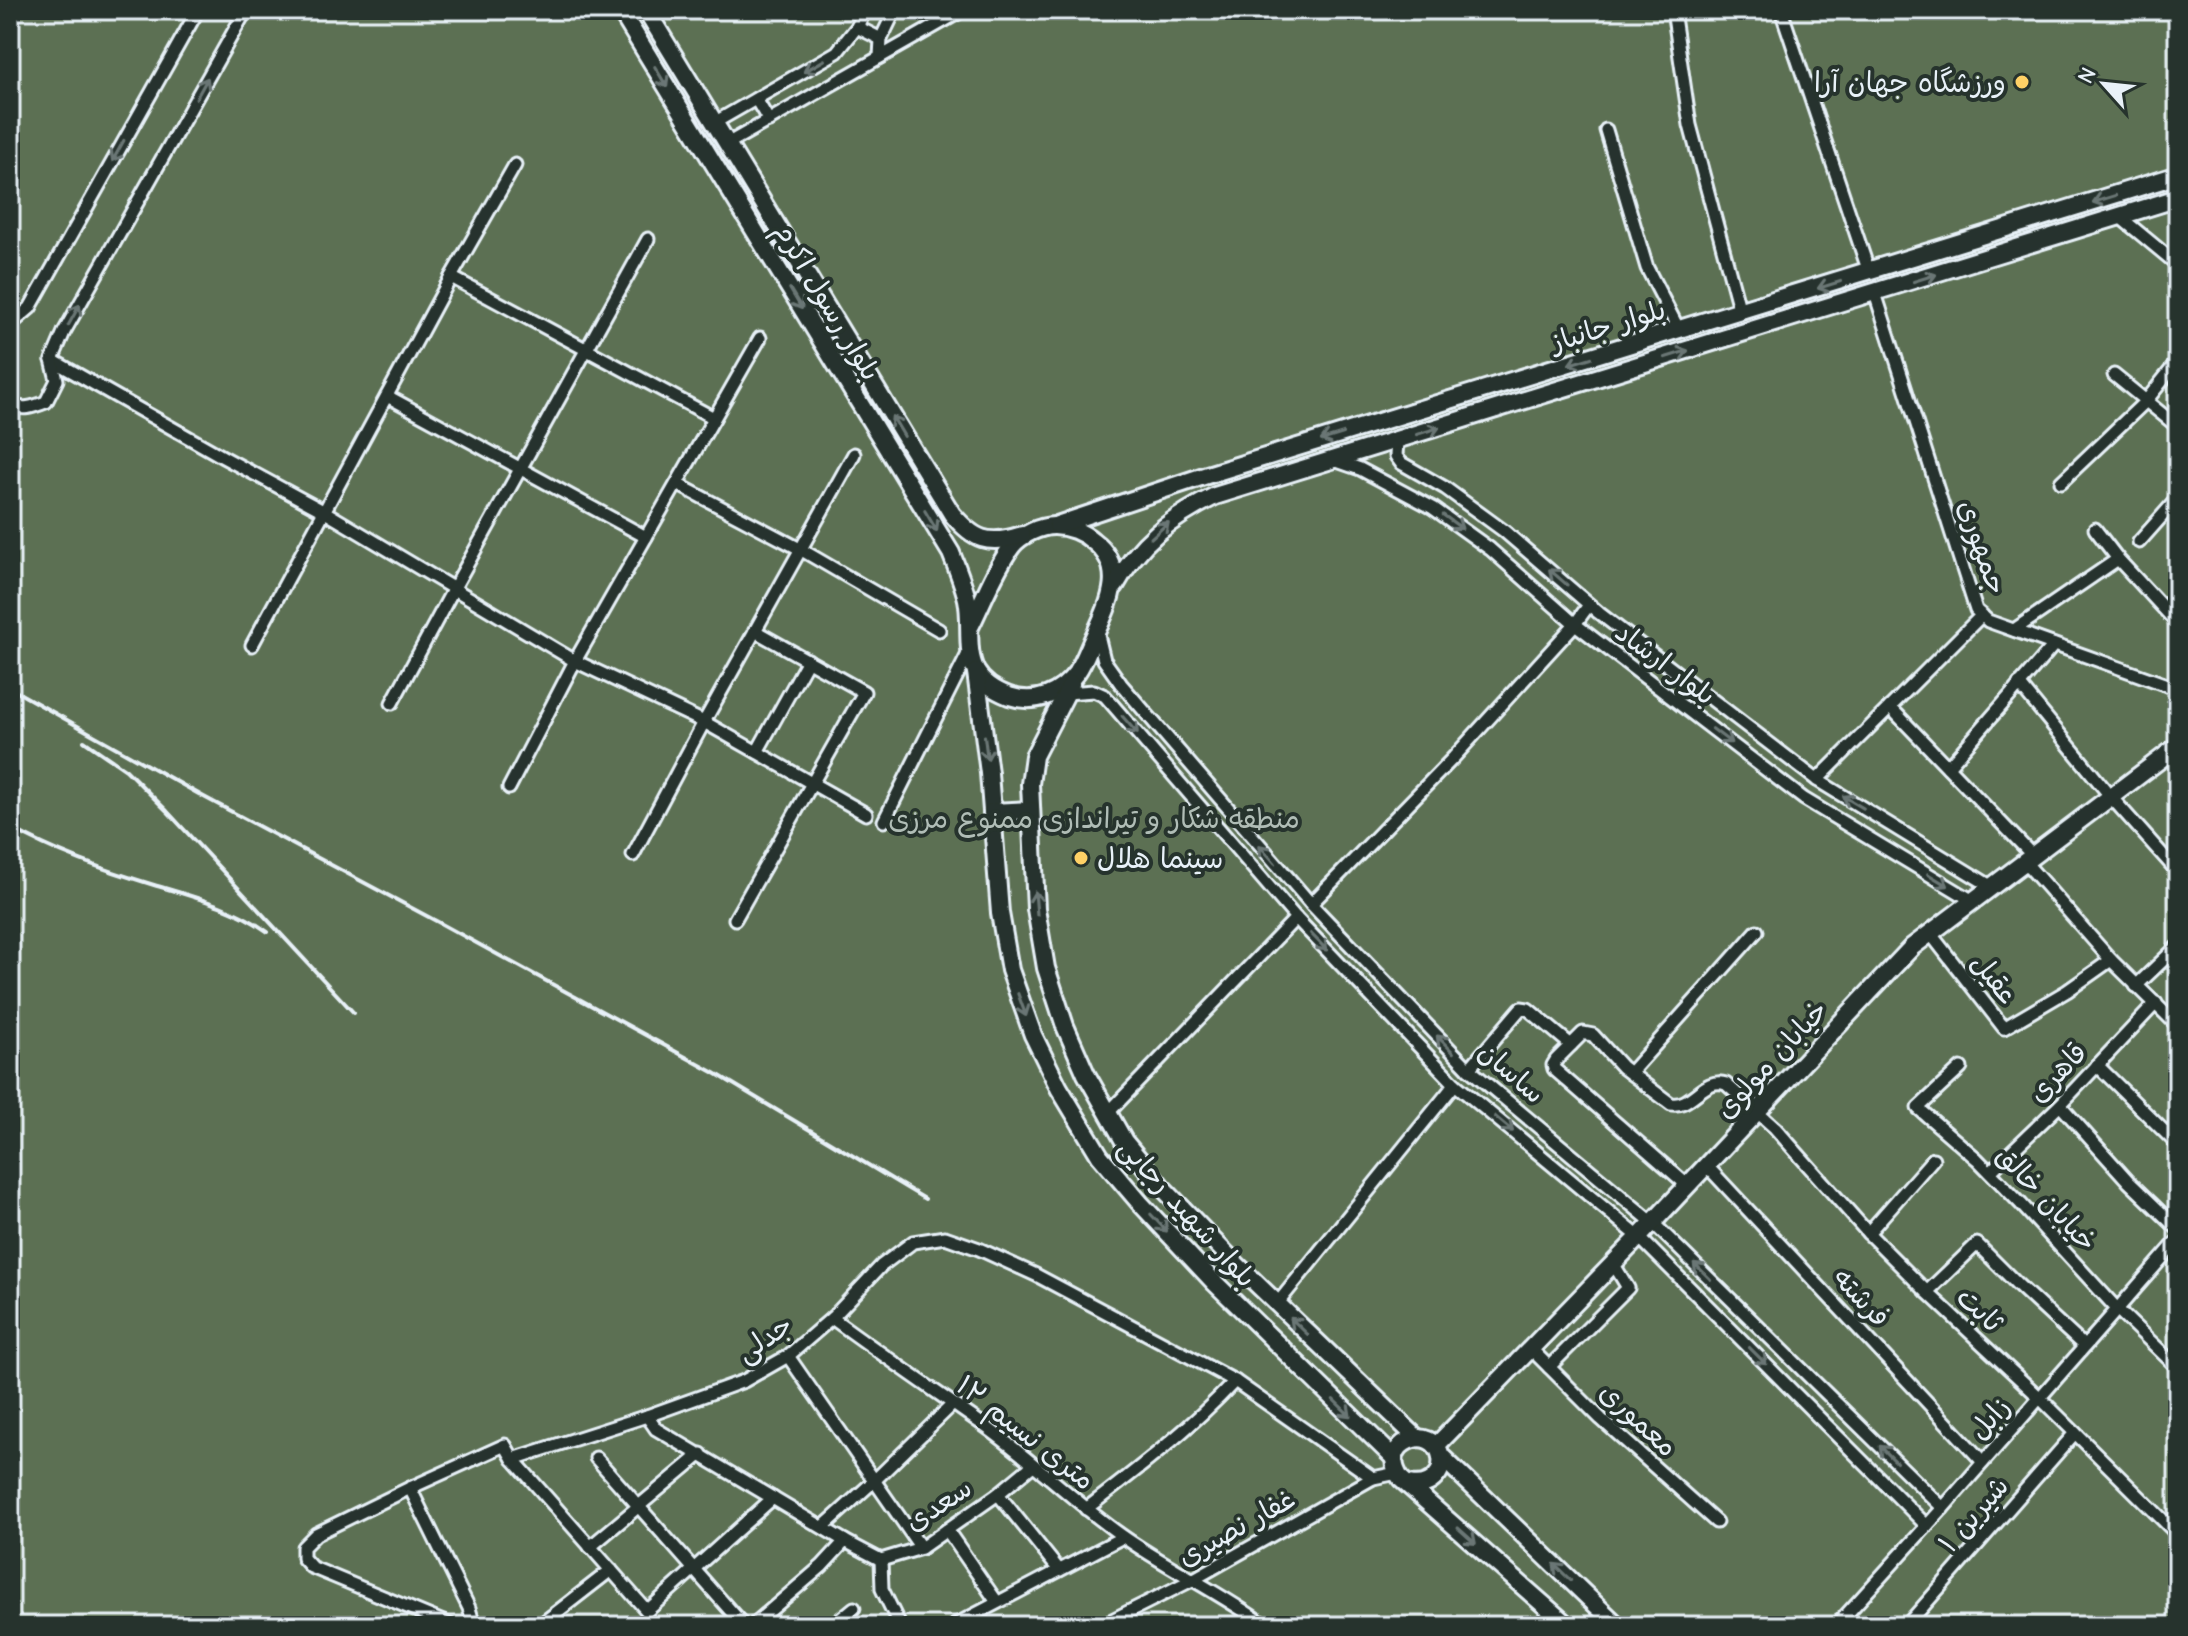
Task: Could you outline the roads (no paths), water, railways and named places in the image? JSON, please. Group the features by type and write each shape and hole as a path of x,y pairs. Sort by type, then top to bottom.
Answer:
{"main road":[{"name":"بلوار رسول اکرم","path":"620,10 951,553 967,599 970,627"},
{"name":"بلوار رسول اکرم","path":"646,10 952,514 967,532 984,540 1004,541 1027,533"},
{"path":"724,180 743,169"},
{"name":"بلوار جانباز","path":"1053,526 2178,175"},
{"name":"بلوار جانباز","path":"1113,591 1138,551 1173,519 1215,496 2178,198"},
{"path":"1869,272 1875,293"},
{"path":"1053,526 1071,528 1101,547 1114,574 1113,591 1079,670 1069,682 1054,694 1036,700 1019,699 986,683 976,671 970,627 1012,545 1027,533 1053,526"},
{"name":"بلوار شهید رجایی","path":"1079,670 1034,756 1030,784 1036,909 1046,968 1065,1026 1086,1074 1124,1141 1161,1186 1277,1304 1417,1438"},
{"name":"بلوار شهید رجایی","path":"976,671 1000,913 1010,970 1033,1035 1059,1088 1100,1156 1215,1283 1400,1471 1568,1626"},
{"name":"خیابان مولوی","path":"1438,1451 1912,947 2178,746"},
{"path":"992,812 1031,810"},
{"path":"1438,1451 1441,1466 1437,1476 1429,1483 1419,1486 1400,1471 1398,1448 1417,1438 1428,1440 1618,1626"}],"street":[{"path":"10,325 30,308 198,10"},
{"path":"10,404 16,408 30,409 46,402 57,380 52,360 72,319 246,10"},
{"path":"714,123 837,52 857,27 865,10"},
{"path":"880,57 881,39 895,10"},
{"path":"727,144 963,10"},
{"path":"1234,10 1241,14 1244,10"},
{"path":"1673,10 1690,125 1740,312"},
{"path":"1781,10 1869,272"},
{"path":"857,27 881,39"},
{"path":"756,99 769,121"},
{"path":"1606,130 1647,268 1679,330"},
{"path":"252,645 515,165"},
{"path":"2120,217 2178,265"},
{"path":"392,703 648,239"},
{"path":"451,277 714,418"},
{"name":"جمهوری","path":"1875,293 1976,610 1988,621 2178,689"},
{"path":"509,788 575,661 760,338"},
{"path":"52,360 325,512 575,661 704,722 866,814"},
{"path":"2061,482 2146,401 2174,366"},
{"path":"2114,375 2178,427"},
{"path":"387,396 646,537"},
{"name":"بلوار ارشاد","path":"1397,440 1396,456 1401,463 1445,488 1504,531 1589,605 1817,780 1992,887"},
{"path":"633,855 854,454"},
{"name":"بلوار ارشاد","path":"1334,460 1360,469 1433,508 1490,549 1575,624 1804,799 1973,901"},
{"path":"677,484 800,549 939,630"},
{"path":"2139,542 2178,498"},
{"path":"2095,529 2118,559 2178,624"},
{"path":"2014,630 2118,559"},
{"path":"1311,904 1454,757 1589,605"},
{"path":"1817,780 1982,615"},
{"path":"735,919 864,692 755,631"},
{"name":"ساسان","path":"1097,631 1104,660 1121,684 1311,904 1469,1069 1652,1222 1943,1508"},
{"path":"1948,767 2054,645"},
{"path":"884,821 971,648"},
{"path":"757,752 808,660"},
{"path":"2019,684 2111,797 2178,872"},
{"name":"ساسان","path":"1066,693 1094,691 1105,696 1296,918 1455,1084 1639,1237 1927,1526"},
{"path":"1890,707 2029,859 2111,960 2178,1026"},
{"path":"1108,1113 1296,918"},
{"path":"1687,1185 1553,1065 1583,1033 1593,1035 1630,1073 1757,931"},
{"name":"عقیل","path":"1930,933 2004,1028 2067,991 2111,960"},
{"path":"2136,986 2178,946"},
{"name":"قاهری","path":"1990,1172 2060,1105 2156,1003"},
{"path":"1469,1069 1521,1008 1528,1009 1571,1045"},
{"path":"2097,1065 2178,1145"},
{"name":"خیابان خالق","path":"1961,1068 1918,1108 1990,1172 2117,1309 2178,1368"},
{"name":"ثابت","path":"1630,1073 1671,1104 1677,1105 1712,1083 1719,1081 1726,1084 1775,1128 1868,1233 1927,1292 2039,1397 2178,1535"},
{"path":"1277,1304 1455,1084"},
{"path":"2060,1105 2129,1182 2178,1229"},
{"path":"1868,1233 1933,1159"},
{"name":"فرشته","path":"1706,1165 1983,1462"},
{"name":"جدلی","path":"453,1626 311,1567 303,1558 303,1547 316,1534 505,1445 513,1459 744,1381 788,1356 832,1318 881,1266 913,1242 945,1237 1036,1275 1235,1381 1373,1478"},
{"name":"زابل","path":"1836,1626 2178,1240"},
{"path":"1927,1292 1977,1244 2084,1346"},
{"path":"1549,1367 1628,1288 1613,1263"},
{"name":"۱۲ متری نسیم","path":"832,1318 983,1425 1123,1537 1266,1626"},
{"name":"معموری","path":"1531,1349 1601,1419 1716,1522"},
{"path":"788,1356 921,1548"},
{"path":"1086,1509 1157,1454 1208,1410 1235,1381"},
{"path":"823,1527 952,1405"},
{"path":"647,1416 656,1429 881,1560"},
{"name":"شیرین ۱","path":"1906,1626 2075,1433"},
{"path":"590,1547 701,1454"},
{"path":"596,1458 744,1626"},
{"path":"513,1459 647,1611 773,1498"},
{"name":"سعدی","path":"900,1626 882,1589 881,1560 921,1548 998,1494 1033,1465"},
{"name":"غفار نصیری","path":"1100,1626 1194,1579 1373,1478 1400,1471"},
{"path":"410,1488 469,1608 474,1626"},
{"path":"998,1494 1059,1570"},
{"path":"947,1530 997,1602"},
{"path":"953,1626 1123,1537"},
{"path":"752,1626 822,1566 845,1541"},
{"path":"539,1626 611,1570"},
{"path":"832,1626 854,1608"},
{"path":"1240,1626 1253,1616"}],"railway":[{"path":"10,688 204,797 715,1073 925,1199"},
{"path":"84,741 126,770 167,811 354,1013"},
{"path":"10,827 80,860 228,909 268,932"}],"place":[{"name":"ورزشگاه جهان آرا","path":"2022,82"},
{"name":"سینما هلال","path":"1081,858"}],"park label":[{"name":"منطقه شکار و تیراندازی ممنوع مرزی","path":"1094,818"}]}
